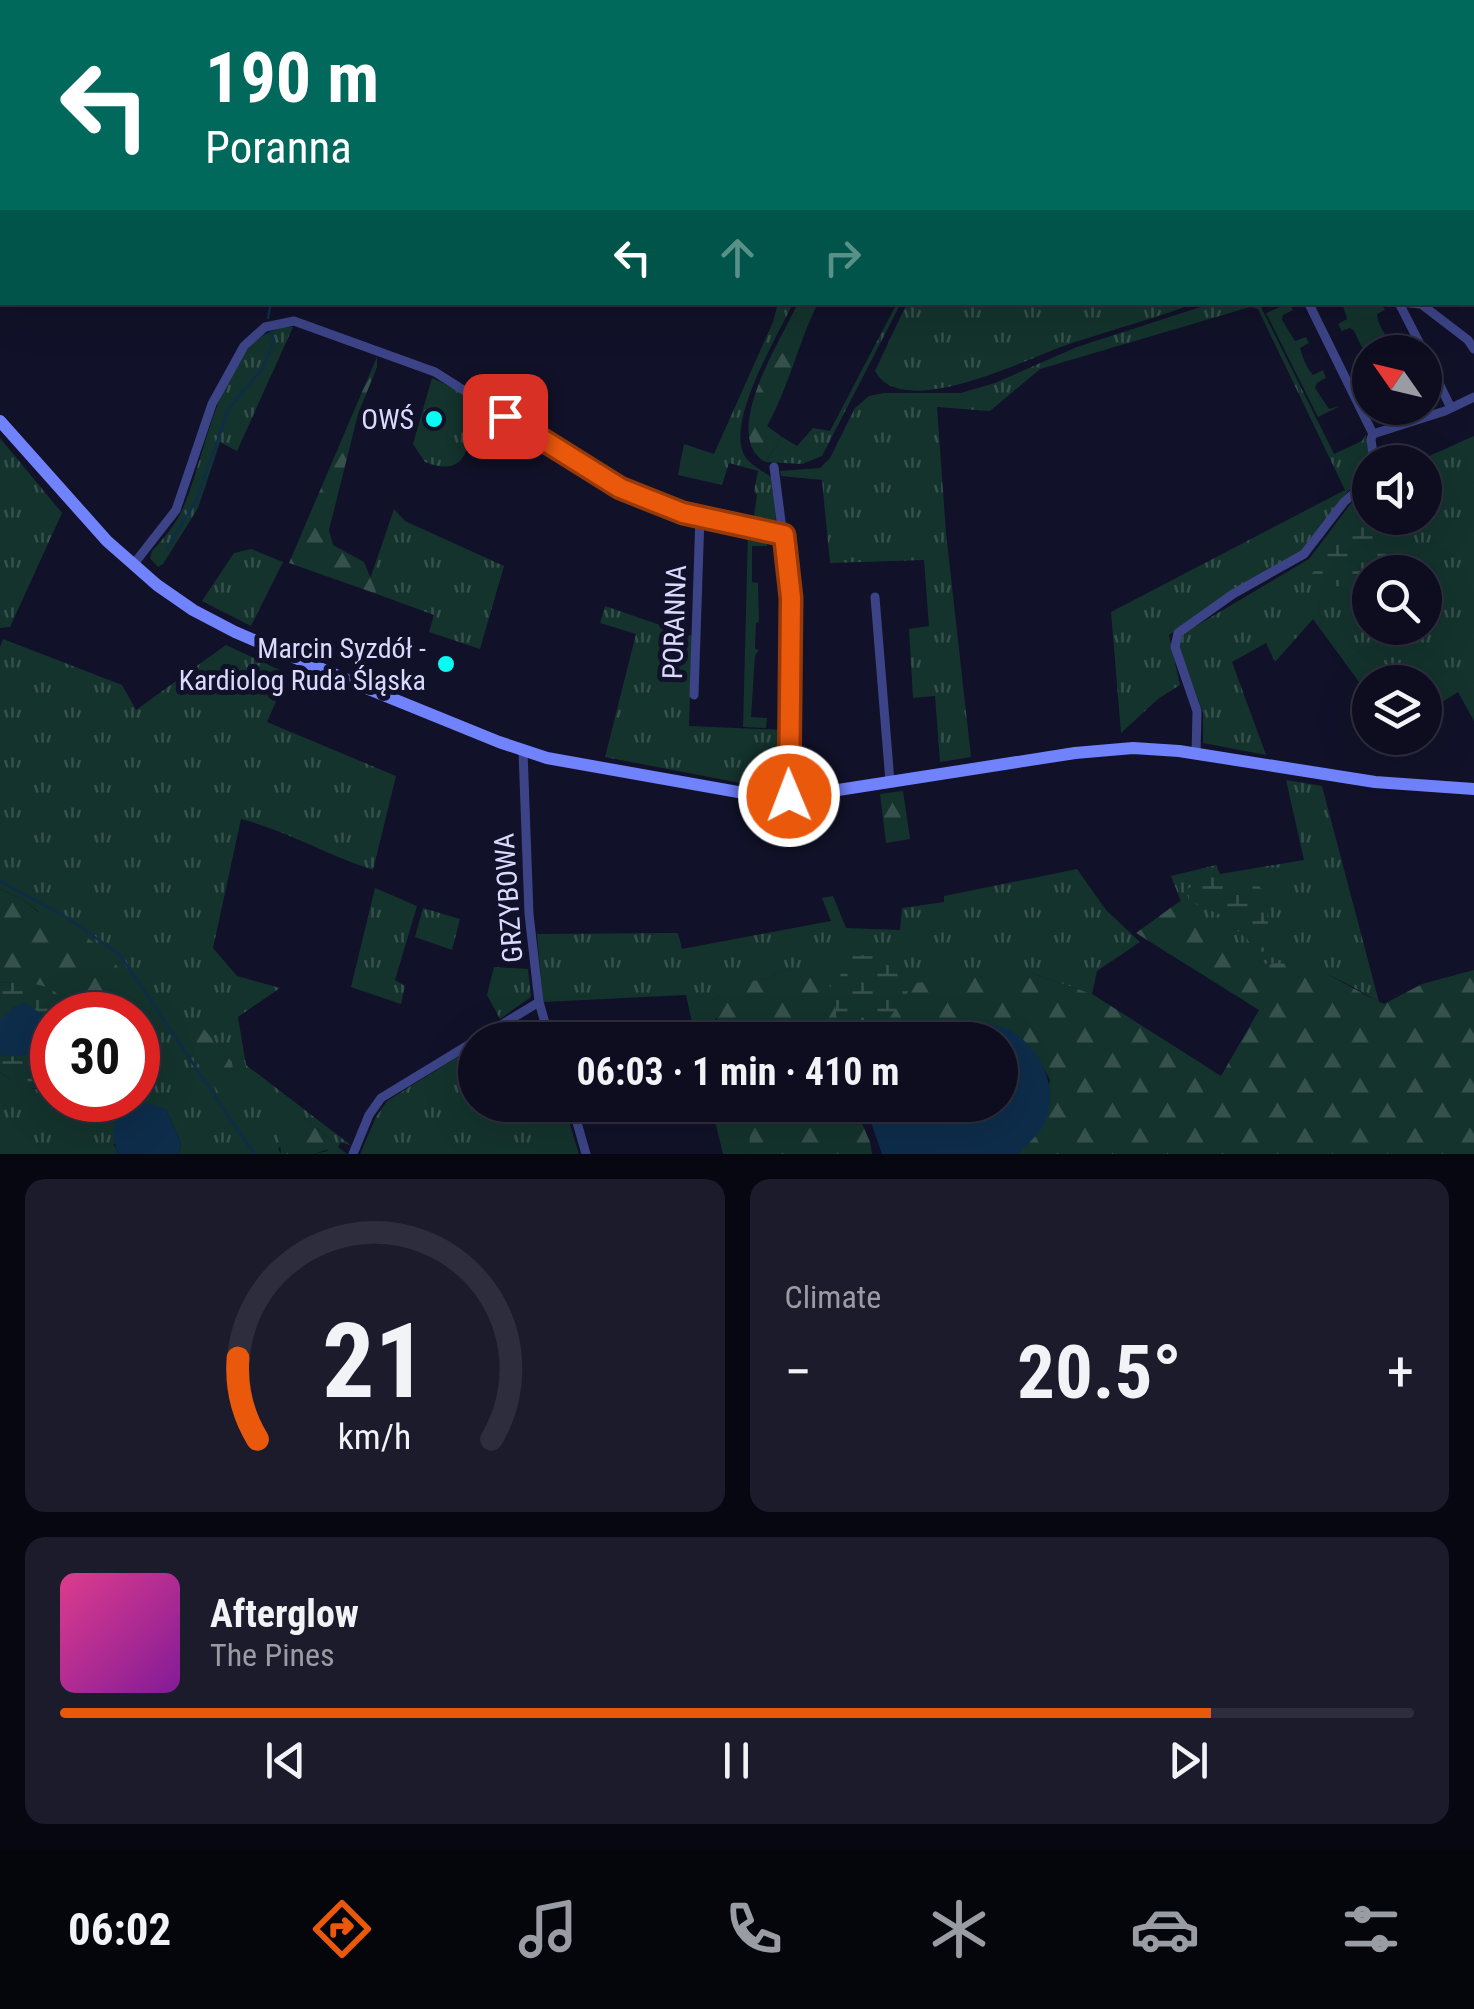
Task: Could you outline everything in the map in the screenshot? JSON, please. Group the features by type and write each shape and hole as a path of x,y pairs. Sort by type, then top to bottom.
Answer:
{"street":[{"path":"1309,305 1373,434 1372,445"},
{"path":"1400,305 1415,335"},
{"path":"1423,305 1474,349"},
{"path":"133,565 176,510 212,404 237,357 256,334 280,322 307,324 435,372 620,488 658,505 784,535"},
{"path":"1442,390 1451,408"},
{"path":"1373,434 1474,398"},
{"path":"0,420 78,511 133,565 181,602 235,632 524,751 724,792 789,796 1120,748 1196,754 1374,782 1474,788"},
{"path":"774,467 791,610 789,796"},
{"path":"1196,754 1197,711 1175,647 1178,633 1233,594 1304,554 1352,492"},
{"name":"PORANNA","path":"694,695 700,516"},
{"path":"875,597 890,782"},
{"name":"GRZYBOWA","path":"524,751 528,899 539,1002 545,1022"},
{"path":"353,1154 375,1106 388,1092 539,1002"},
{"path":"577,1122 586,1154"}],"green space":[{"path":"777,305 792,305 755,380 742,424 741,443 746,458 771,477 776,520 771,524 753,523 758,471 729,463 722,485 678,475 684,444 714,454"},
{"path":"797,305 817,305 767,426 782,437 765,462 753,449 749,431 751,409 768,362"},
{"path":"896,305 900,305 822,456 802,464 765,462 782,437 797,446 813,428 830,431"},
{"path":"906,305 1189,305 938,389 912,391 890,385 875,371"},
{"path":"1207,305 1260,305 1334,454 1352,446 1352,488 1304,550 1232,591 1169,635 1180,685 1158,699 1121,733 1111,612 1345,490 1258,309 1250,307 1040,369 990,411 937,407 946,533 971,757 940,762 935,696 913,698 909,629 929,626 924,560 830,563 822,480 781,476 780,471 820,468 830,458 855,408 869,396 961,393 995,383 1077,347"},
{"path":"1290,305 1293,310 1283,315 1282,320 1295,341 1306,337 1309,343 1300,348 1307,366 1313,375 1323,370 1326,378 1315,388 1329,409 1340,406 1318,417 1266,313"},
{"path":"1343,305 1383,305 1385,310 1377,314 1386,335 1356,335 1350,328 1342,331 1338,324 1347,319"},
{"path":"293,327 237,451 220,442 198,508 158,567 150,558 152,551 183,508 233,371 249,348 269,332"},
{"path":"377,357 377,367 358,414 329,530 333,545 364,562 377,594 289,563"},
{"path":"432,378 460,392 471,406 466,452 456,464 448,466 425,462 413,444"},
{"path":"1474,436 1474,721 1458,692 1442,702 1442,665 1352,665 1352,672 1313,619 1275,662 1266,643 1232,662 1266,755 1203,743 1203,713 1178,644 1184,633 1309,559 1352,502 1352,535 1442,535 1442,450"},
{"path":"0,438 62,513 10,627 0,628"},
{"path":"394,509 405,521 504,566 480,649 429,632 434,615 377,594 370,579"},
{"path":"1352,514 1352,535 1380,535 1387,555 1352,555 1352,588 1324,588 1311,575 1337,542"},
{"path":"748,532 767,537 767,546 752,546 752,582 758,583 755,649 759,650 755,656 751,717 767,718 766,728 743,727"},
{"path":"251,549 283,562 251,626 202,601 234,553"},
{"path":"605,606 692,636 689,726 783,730 782,783 746,784 605,757 636,634 600,623"},
{"path":"3,639 122,685 136,710 226,645 288,674 267,722 396,776 373,870 241,819 213,948 237,976 280,988 238,1017 246,1065 352,1146 341,1142 338,1147 347,1154 314,1154 327,1151 332,1141 303,1116 278,1149 281,1154 179,1154 181,1143 166,1109 160,1113 160,992 118,992 39,912 0,889"},
{"path":"1286,780 1322,786 1379,1002 1310,968 1263,964 1182,904 1171,876 1216,865 1220,874 1304,860"},
{"path":"903,791 910,839 886,843 880,794"},
{"path":"1077,869 1106,910 1140,942 1097,971 1092,994 1031,973 913,1022 827,1022 805,976 786,970 709,1001 719,1022 692,1022 686,995 543,1002 537,934 678,933 682,949 831,921 822,898 833,896 846,928 900,930 902,908 944,902 944,896"},
{"path":"1212,872 1219,878 1244,873 1260,887 1267,907 1267,951 1259,952 1223,916 1189,901 1186,890"},
{"path":"375,888 417,906 395,980 405,986 401,1004 351,987"},
{"path":"0,889 38,912 57,917 100,947 140,992 48,992 42,986 0,982"},
{"path":"1180,901 1263,964 1314,969 1384,1004 1422,984 1474,970 1474,1154 1017,1154 1036,1135 1050,1080 1036,1057 1018,1040 1018,1022 888,1022 914,983 1031,973 1092,994 1221,1076 1259,1010 1136,933"},
{"path":"423,908 460,919 452,950 415,937"},
{"path":"850,949 858,956 887,951 897,959 899,980 909,990 888,1022 835,1022 834,996 840,991 841,954"},
{"path":"494,967 528,969 531,997 500,1019 487,995"},
{"path":"786,970 826,978 834,996 837,1019 720,1022 707,1009 709,1001 747,982"},
{"path":"0,982 51,989 54,992 30,992 30,1088 21,1087 0,1072"},
{"path":"204,1029 232,1062 235,1084 240,1090 231,1101 219,1093 180,1038"},
{"path":"458,1057 458,1122 569,1122 579,1154 360,1154 387,1101"},
{"path":"0,1072 30,1087 30,1122 147,1122 114,1144 118,1154 0,1154"},
{"path":"303,1116 335,1147 314,1154 281,1154 279,1134"},
{"path":"715,1122 756,1122 748,1154 723,1154"},
{"path":"752,1122 861,1122 872,1154 748,1154"}],"water":[{"path":"24,1002 30,1006 29,1053 0,1054 0,1020"},
{"path":"1018,1036 1038,1057 1048,1080 1050,1105 1038,1133 1017,1154 882,1154 871,1122 1018,1122"},
{"path":"160,1107 166,1109 181,1143 179,1154 118,1154 116,1122 160,1122"}],"waterway":[{"path":"268,318 270,305"},
{"path":"167,549 197,499 229,408 263,368 274,340 271,332"},
{"path":"0,881 66,917 120,955 254,1154"}],"place":[{"name":"OWŚ","path":"434,419"},
{"name":"Marcin Syzdół - Kardiolog Ruda Śląska","path":"446,664"}],"route":[{"path":"505,416 620,488 658,505 784,535 791,598 789,796"}]}
